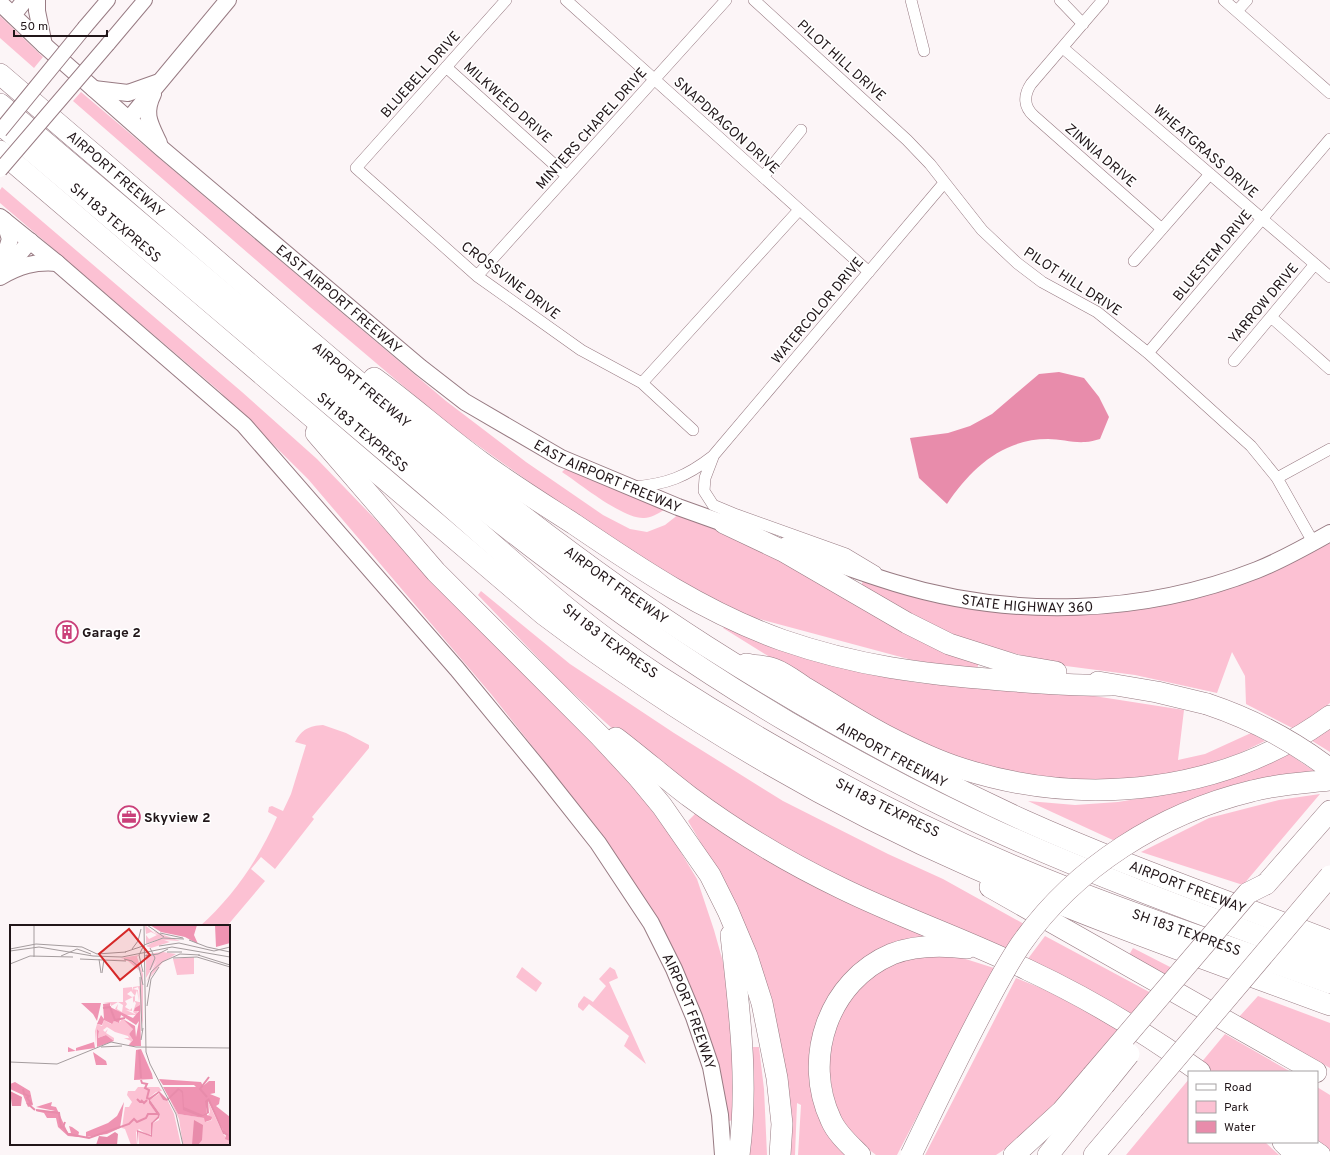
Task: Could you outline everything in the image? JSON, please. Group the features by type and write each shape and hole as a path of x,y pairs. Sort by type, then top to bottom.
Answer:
{"highway":[{"name":"AIRPORT FREEWAY","path":"0,74 434,445 530,520 652,610 709,648 828,720 883,750 1024,820 1111,857 1330,941"},
{"name":"SH 183 TEXPRESS","path":"0,104 419,459 538,552 683,656 827,744 958,813 1083,868 1330,962"},
{"name":"SH 183 TEXPRESS","path":"0,124 442,499 555,599 655,673 754,736 801,762 846,786 966,845 1100,900 1330,983"},
{"path":"0,151 532,604 636,682 716,732 806,784 897,832 1028,909 1314,1071"},
{"path":"284,318 398,396 481,462 615,553 676,590 746,625 781,640 832,656 888,669 934,675 1080,686 1112,686"},
{"path":"268,378 436,572 611,748 662,806 710,875 728,911 747,956 762,1003 777,1078 782,1124 780,1155"},
{"path":"724,523 783,551 907,623 949,644 1015,665 1075,676 1112,686 1157,692 1207,704 1241,716 1273,731 1311,754 1330,769"},
{"path":"734,662 775,669 885,735 940,761 990,776 1062,789 1098,791 1137,789 1187,780 1223,770 1274,750 1315,727 1330,716"},
{"path":"545,681 690,797 743,833 840,888 991,953 1071,991 1115,1016 1198,1071"},
{"path":"911,1155 972,1031 1010,961 1033,928 1071,887 1102,861 1124,846 1166,822 1188,812 1225,798 1254,790 1330,780"},
{"path":"1048,1155 1098,1080 1330,811"},
{"path":"897,832 1021,888 1170,946 1330,1005"},
{"path":"1113,1155 1138,1113 1198,1032 1330,876"},
{"path":"728,911 741,1031 744,1086 739,1155"},
{"path":"860,1155 844,1139 831,1122 823,1100 820,1077 819,1054 823,1030 832,1009 842,993 853,980 871,966 892,954 910,949 937,946 991,953"},
{"path":"1318,1073 1330,1080"},
{"path":"1014,1155 1098,1080"},
{"path":"1094,1155 1138,1113"},
{"path":"1284,1143 1296,1155"},
{"path":"1302,1143 1320,1155"}],"main road":[{"path":"13,15 25,0"},
{"path":"37,0 37,11 44,45"},
{"path":"128,119 228,0"},
{"name":"EAST AIRPORT FREEWAY","path":"0,3 44,45 161,148 420,367 465,402 554,454 629,487 724,523"},
{"path":"94,89 128,93 159,82"},
{"path":"159,82 148,104 148,119 161,148"},
{"path":"0,271 10,239 2,219"},
{"name":"AIRPORT FREEWAY","path":"2,219 58,264 244,424 457,669 598,843 651,922 685,996 711,1067 720,1115 723,1155"},
{"path":"0,277 30,241"},
{"path":"0,277 16,267 31,263 45,262 58,264"},
{"name":"STATE HIGHWAY 360","path":"724,523 895,584 987,604 1056,608 1125,604 1192,591 1258,570 1330,533"}],"street":[{"path":"0,131 108,0"},
{"path":"0,170 145,0"},
{"name":"BLUEBELL DRIVE","path":"356,168 506,0"},
{"name":"SNAPDRAGON DRIVE","path":"566,0 869,272"},
{"name":"MINTERS CHAPEL DRIVE","path":"477,276 726,0"},
{"name":"PILOT HILL DRIVE","path":"754,0 907,140 930,164 982,230 1016,263 1042,282 1097,312 1148,353 1251,446 1277,478 1313,542"},
{"path":"1060,0 1083,24"},
{"path":"1063,48 1103,0"},
{"path":"1224,0 1330,93"},
{"path":"1237,11 1247,0"},
{"path":"910,2 924,51"},
{"name":"ZINNIA DRIVE","path":"1063,48 1026,91 1025,101 1028,110 1162,229"},
{"name":"WHEATGRASS DRIVE","path":"1063,48 1330,277"},
{"name":"MILKWEED DRIVE","path":"446,67 567,176"},
{"path":"763,177 801,130"},
{"name":"BLUESTEM DRIVE","path":"1148,353 1330,139"},
{"name":"CROSSVINE DRIVE","path":"356,168 477,276 581,350 642,383 693,430"},
{"path":"1134,261 1210,174"},
{"name":"WATERCOLOR DRIVE","path":"713,456 944,183"},
{"path":"642,383 799,210"},
{"name":"YARROW DRIVE","path":"1234,361 1315,264"},
{"path":"1271,316 1330,369"},
{"path":"1277,478 1330,449"},
{"path":"629,487 658,485 682,477 694,471 713,456"},
{"path":"713,456 705,478 704,491 713,505 846,554 895,584"}],"green space":[{"path":"0,16 43,57 34,68 0,38"},
{"path":"81,92 446,401 526,462 603,515 630,529 647,532 665,525 679,514 771,551 979,661 977,670 912,660 748,616 702,595 577,516 448,424 310,307 73,101"},
{"path":"2,187 242,392 317,459 637,790 674,841 697,879 714,930 725,969 736,1044 733,1120 729,1121 716,1058 691,989 601,833 491,694 308,479 218,390 0,203 0,190"},
{"path":"565,469 663,507 664,510 647,518 635,517 625,513 602,500 562,472"},
{"path":"1330,543 1330,703 1296,730 1246,704 1245,676 1232,652 1217,693 1135,675 1066,666 973,643 928,625 861,586 863,581 932,602 997,611 1056,615 1111,612 1268,573"},
{"path":"481,591 570,664 674,733 783,801 888,854 943,879 1024,924 1005,949 849,885 742,825 625,740 564,685 478,595"},
{"path":"726,625 822,663 867,674 919,683 1094,696 1184,710 1178,760 1205,754 1251,733 1265,741 1238,754 1196,768 1154,776 1100,782 1014,773 967,762 909,737 794,672 723,628"},
{"path":"1330,723 1330,752 1309,739"},
{"path":"323,725 346,733 369,745 369,748 312,817 314,819 275,869 261,857 251,869 265,881 228,925 201,925 224,902 254,861 277,817 268,812 269,807 272,806 283,811 291,794 306,745 295,742 303,731 314,726"},
{"path":"1283,750 1314,771 1239,783 1210,792 1164,813 1115,841 1028,801 1075,805 1118,802 1178,792 1250,770"},
{"path":"1320,794 1243,885 1141,852 1209,818 1279,800"},
{"path":"696,813 934,938 879,953 814,1036 850,1155 798,1155 801,1105 797,1103 795,1155 785,1155 725,884 688,821"},
{"path":"1045,936 1153,994 1132,1017 1027,960"},
{"path":"1133,948 1172,968 1166,975 1129,955"},
{"path":"953,955 994,968 897,1155 876,1155 854,1138 842,1121 835,1104 827,1061 837,1016 869,977 906,958"},
{"path":"522,967 542,983 536,992 516,977"},
{"path":"610,967 615,970 618,978 609,982 646,1064 624,1046 629,1036 589,1004 583,1011 578,1007 578,1004 584,996 593,1002 606,986 599,979"},
{"path":"1016,978 1048,991 1120,1030 1077,1081 1047,1113 1014,1143 996,1155 925,1155"},
{"path":"1258,996 1330,1023 1330,1068 1239,1017"},
{"path":"1225,1034 1289,1071 1210,1071 1200,1064"},
{"path":"750,1047 759,1047 764,1089 767,1155 744,1155"},
{"path":"1188,1080 1188,1143 1266,1143 1279,1155 1126,1155"},
{"path":"1318,1088 1330,1095 1330,1154 1318,1143"}],"water":[{"path":"1059,372 1084,378 1099,397 1109,417 1100,439 1089,442 1081,442 1048,439 1032,440 1017,444 990,458 978,468 956,491 947,504 919,478 910,438 948,433 970,426 992,414 1039,374"}],"place":[{"name":"Garage 2","path":"67,632"},
{"name":"Skyview 2","path":"129,817"}]}
